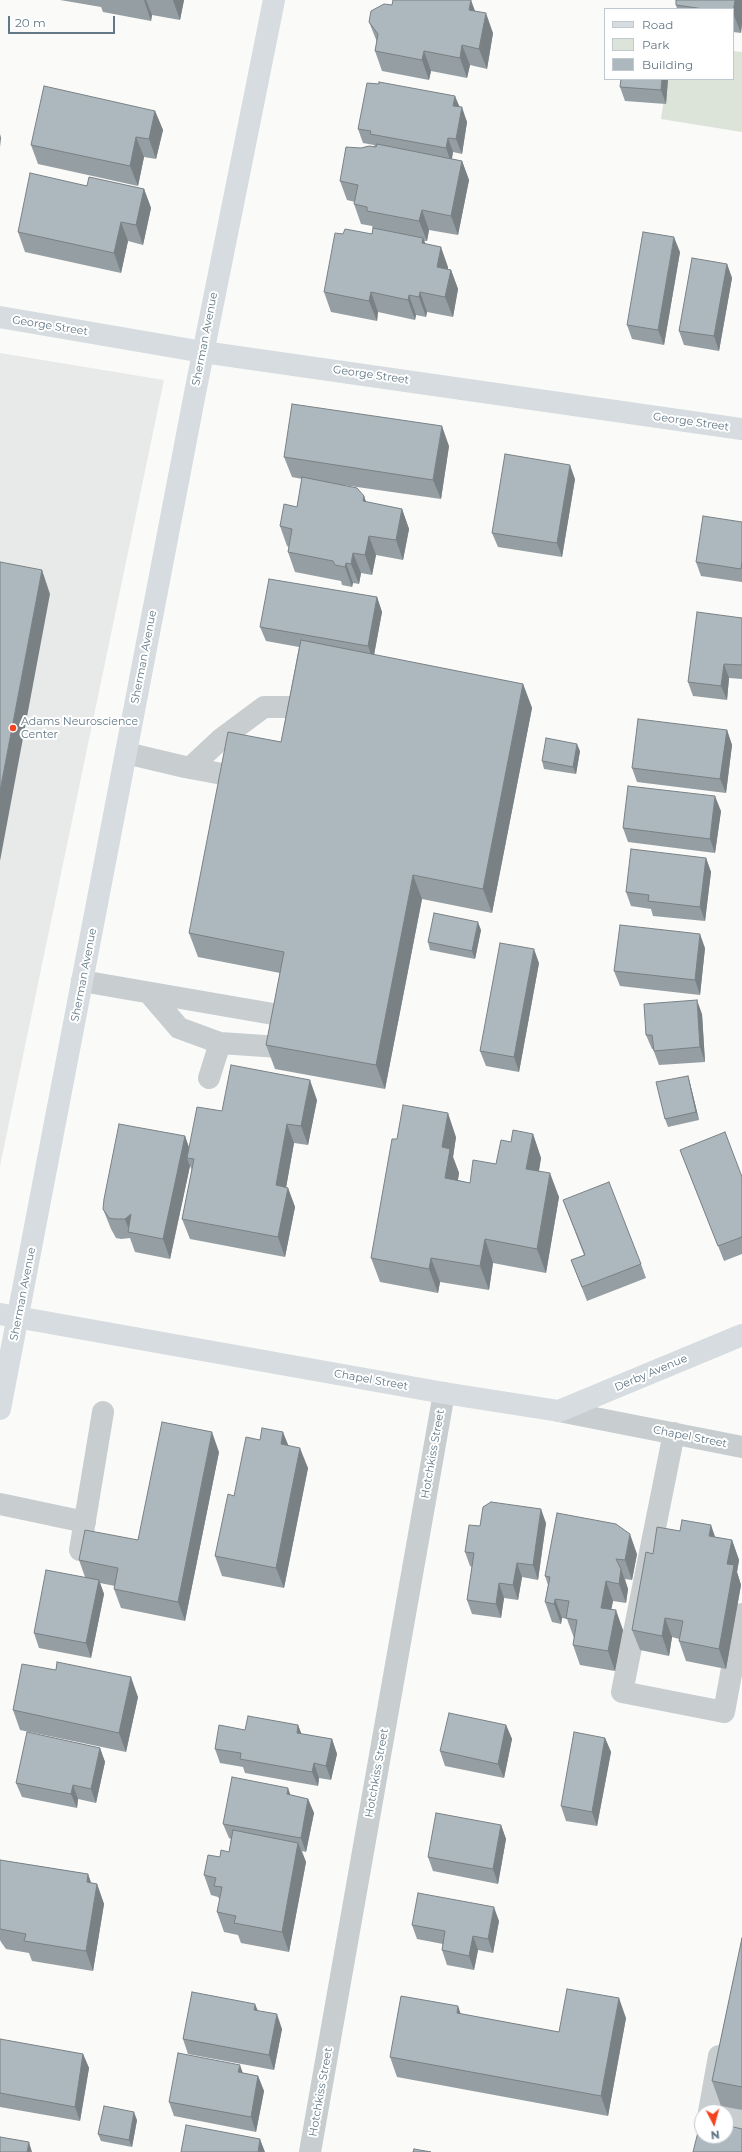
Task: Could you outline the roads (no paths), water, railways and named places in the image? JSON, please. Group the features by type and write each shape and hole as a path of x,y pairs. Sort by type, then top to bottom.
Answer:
{"main road":[{"name":"Sherman Avenue","path":"0,1409 9,1315 82,982 203,352 274,0"},
{"name":"George Street","path":"0,317 203,352 742,429"},
{"name":"Chapel Street","path":"9,1315 444,1393 560,1411"},
{"name":"Derby Avenue","path":"560,1411 742,1335"}],"street":[{"path":"190,768 221,739 264,707 301,707"},
{"path":"126,753 190,768 233,776"},
{"path":"82,982 285,1015 321,1023"},
{"path":"149,993 179,1028 220,1043 279,1047"},
{"path":"209,1078 220,1043"},
{"name":"Hotchkiss Street","path":"310,2152 444,1393"},
{"name":"Chapel Street","path":"560,1411 742,1447"},
{"path":"80,1550 103,1412"},
{"path":"674,1433 622,1692 724,1712 742,1614"},
{"path":"0,1504 85,1522"},
{"path":"710,2104 723,2037"}],"place":[{"name":"Adams Neuroscience Center","path":"13,728"}]}
